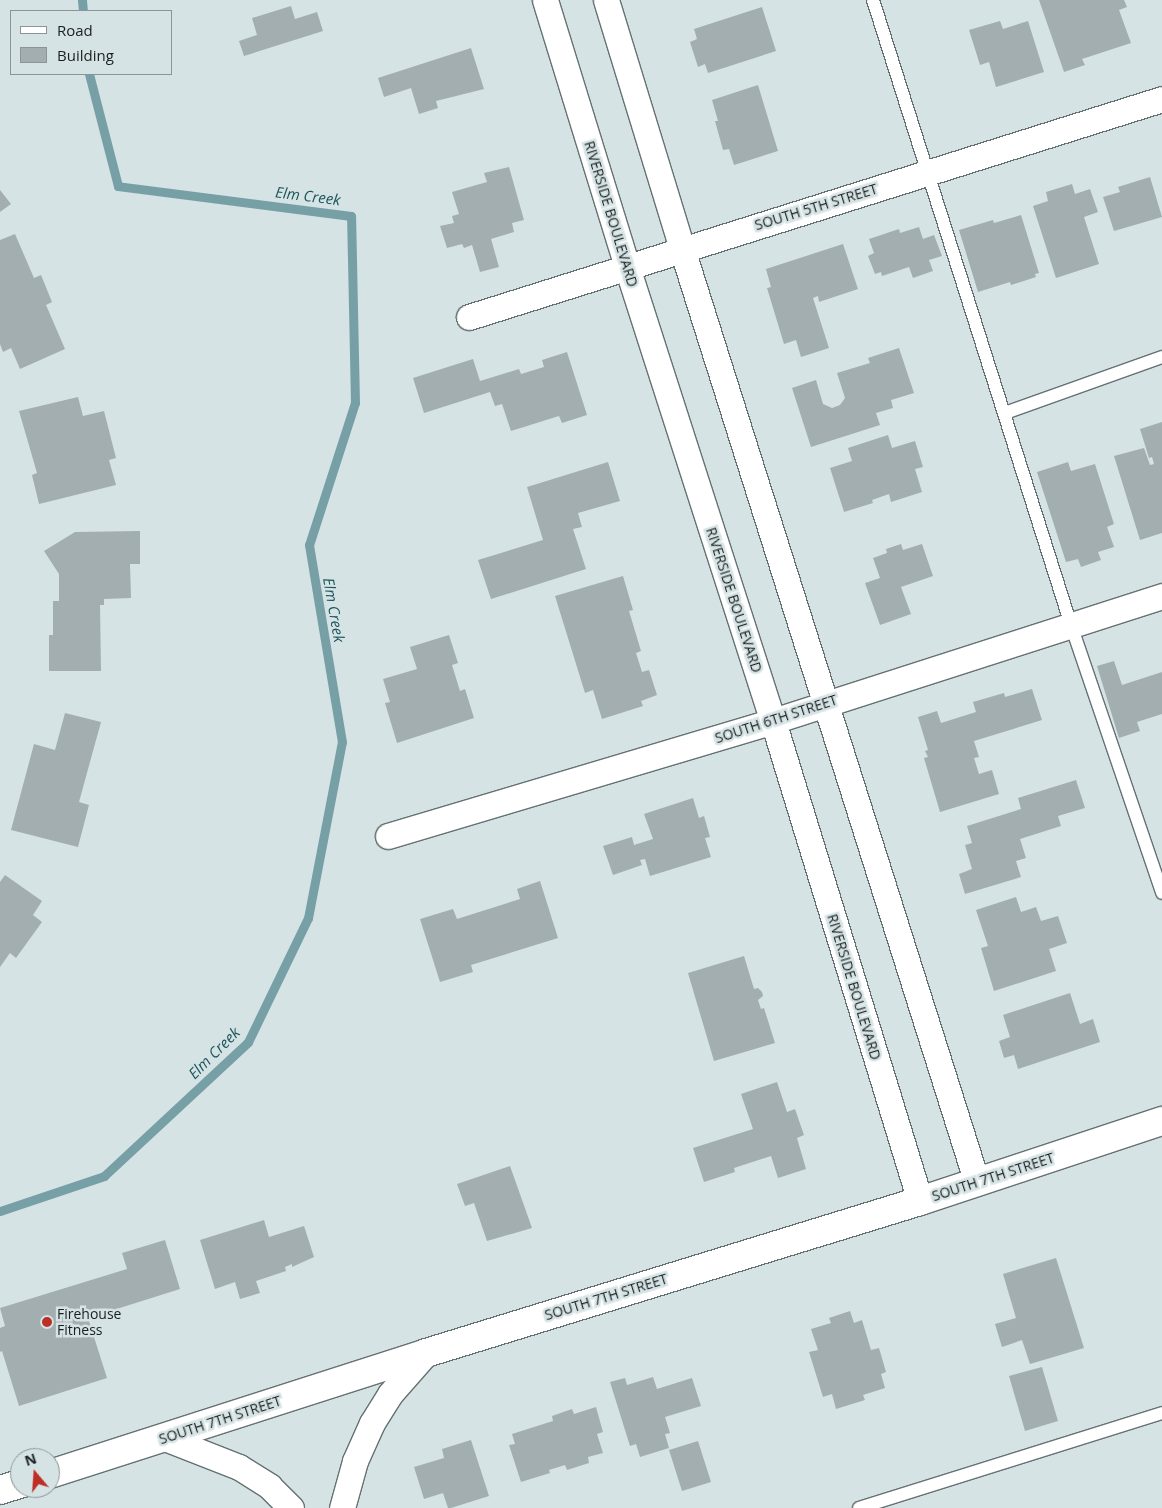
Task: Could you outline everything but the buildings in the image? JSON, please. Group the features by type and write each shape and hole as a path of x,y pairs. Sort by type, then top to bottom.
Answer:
{"main road":[{"name":"SOUTH 7TH STREET","path":"60,1471 426,1353 977,1183 1162,1121"}],"street":[{"name":"RIVERSIDE BOULEVARD","path":"545,0 627,267 773,721 920,1201"},
{"path":"606,0 682,249 977,1183"},
{"name":"SOUTH 5TH STREET","path":"469,317 1162,99"},
{"name":"SOUTH 6TH STREET","path":"388,836 773,721 1162,596"},
{"path":"342,1508 355,1461 372,1423 390,1394 426,1353"},
{"path":"165,1438 239,1467 269,1486 291,1508"}],"lane":[{"path":"873,0 1072,625 1157,859 1162,893"},
{"path":"1005,413 1162,357"},
{"path":"859,1508 1162,1413"}],"waterway":[{"name":"Elm Creek","path":"82,0 83,10"},
{"name":"Elm Creek","path":"0,1211 104,1176 248,1042 308,918 342,742 309,545 355,403 351,216 118,186 89,75"}],"place":[{"name":"Firehouse Fitness","path":"47,1322"}]}
